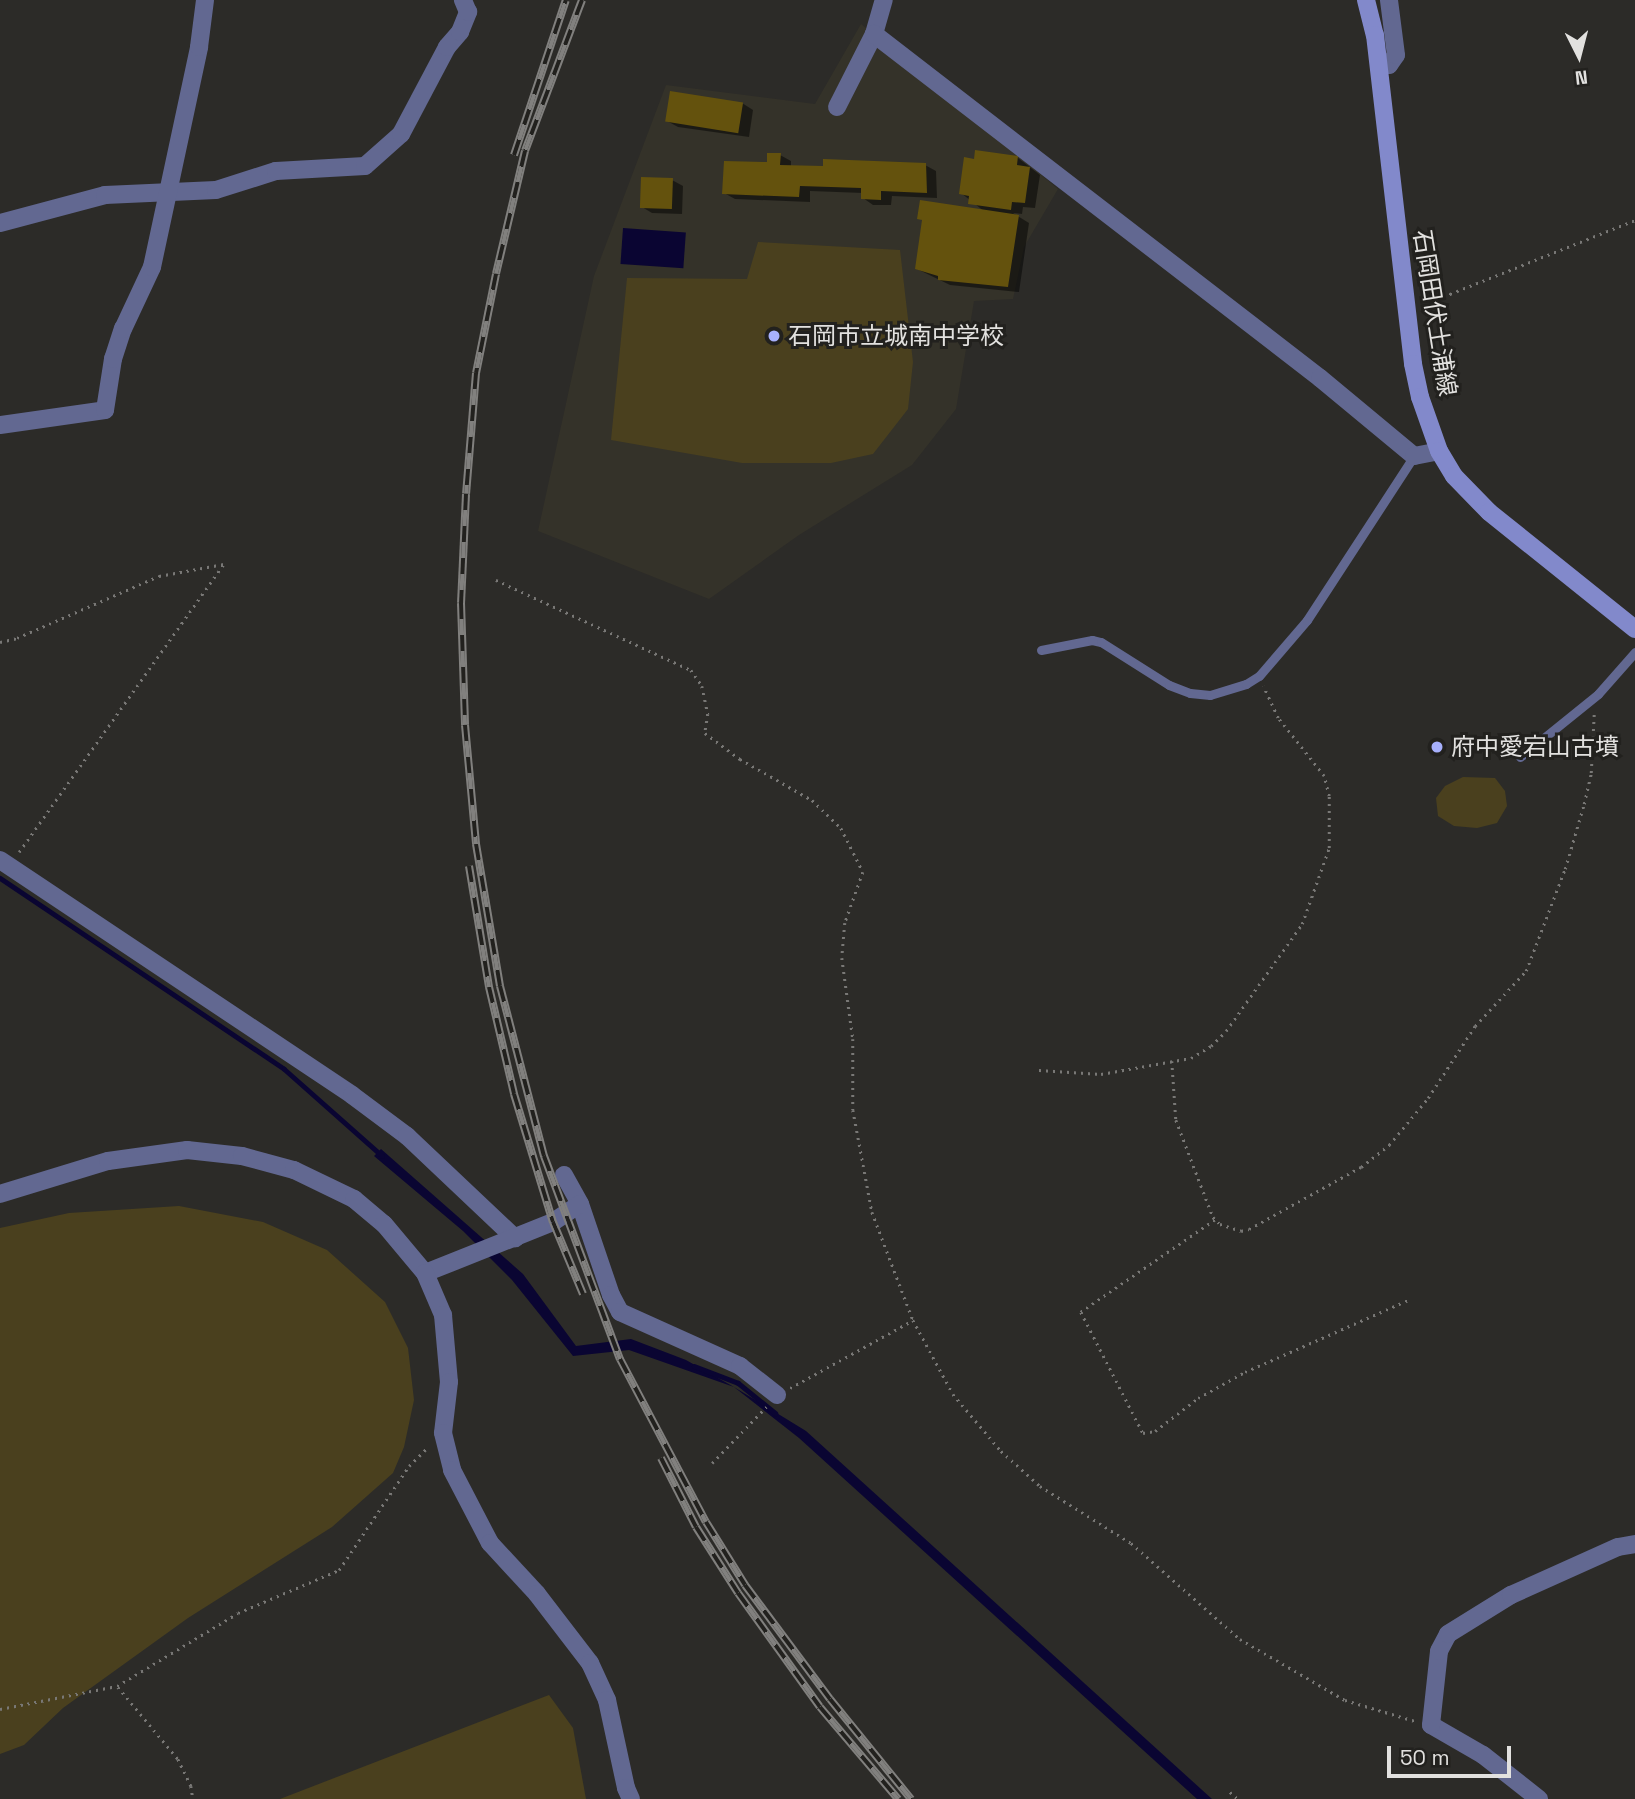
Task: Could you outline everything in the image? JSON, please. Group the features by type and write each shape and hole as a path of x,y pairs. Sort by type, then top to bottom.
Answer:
{"main road":[{"name":"石岡田伏土浦線","path":"1366,0 1379,65 1407,319 1420,397 1438,451 1454,476 1489,512 1635,629"}],"street":[{"path":"0,425 105,410 113,359 123,329 152,267 199,47 205,0"},
{"path":"0,223 105,195 234,187 292,169 346,169 365,166 401,134 447,47 460,32 468,12 463,0"},
{"path":"837,107 874,34 884,0"},
{"path":"1379,65 1389,65 1396,55 1389,0"},
{"path":"874,34 1320,378 1413,456 1438,451"},
{"path":"5,863 352,1095 407,1136 511,1240"},
{"path":"0,1194 108,1161 187,1150 242,1156 294,1170 354,1199 384,1224 425,1273 443,1315 449,1381 443,1433 452,1470 490,1543 537,1594 590,1663 607,1700 631,1799"},
{"path":"564,1175 580,1204 611,1295 620,1312 740,1366 777,1395"},
{"path":"425,1273 553,1222 580,1204"},
{"path":"1539,1799 1483,1755 1431,1725 1439,1651 1448,1634 1511,1595 1618,1547 1635,1544"}],"lane":[{"path":"1041,650 1092,640 1101,642 1169,685 1189,693 1210,695 1227,692 1259,676 1331,587 1413,456"},
{"path":"1520,757 1598,694 1635,652"}],"path":[{"path":"1407,319 1450,294 1635,220"},
{"path":"0,642 17,638 159,576 224,564 5,863"},
{"path":"496,580 691,670 702,686 708,714 705,733 740,759 812,800 841,828 863,872 845,923 842,958 853,1039 853,1110 872,1212 913,1320 953,1394 1001,1451 1040,1486 1130,1543 1240,1639 1345,1700 1431,1725"},
{"path":"1039,1070 1101,1074 1191,1058 1211,1046 1278,960 1311,904 1329,848 1329,796 1324,776 1278,718 1259,676"},
{"path":"1172,1061 1176,1120 1215,1220 1241,1231 1361,1167 1389,1145 1420,1108 1475,1026 1526,971 1565,869 1584,804 1591,773 1598,694"},
{"path":"1215,1220 1081,1312 1143,1433 1155,1431 1198,1398 1245,1372 1408,1300"},
{"path":"712,1463 777,1395 913,1320"},
{"path":"0,1709 117,1686 238,1613 340,1570 409,1466 443,1433"},
{"path":"117,1686 178,1759 191,1786 193,1799"},
{"path":"1230,1791 1238,1799"}],"shaded area":[{"name":"石岡市立城南中学校","path":"861,24 1058,189 1024,247 1013,299 974,301 956,409 912,465 799,535 709,599 538,531 594,276 666,85 815,104"},
{"path":"623,228 686,232 683,268 620,264"},
{"path":"758,242 900,250 913,362 908,409 873,454 831,463 742,463 611,440 627,278 747,279"},
{"path":"1463,777 1495,778 1505,791 1507,806 1497,823 1477,828 1454,826 1438,816 1436,798 1445,786"},
{"path":"381,1149 523,1274 576,1346 631,1339 686,1360 734,1387 629,1350 573,1356 512,1280 463,1231 374,1156"},
{"path":"179,1206 263,1222 327,1250 385,1302 408,1348 414,1400 404,1447 393,1473 332,1527 188,1618 63,1708 24,1745 0,1754 0,1228 69,1213"},
{"path":"734,1387 806,1431 1212,1799 1197,1799 799,1438"},
{"path":"549,1695 573,1728 586,1799 280,1799"}],"building":[{"path":"670,91 743,103 738,133 665,122"},
{"path":"975,150 1018,156 1017,165 1030,167 1025,203 1012,202 1011,210 968,204 969,196 959,194 964,157 974,159"},
{"path":"767,153 781,153 780,165 823,166 823,159 926,163 927,193 881,191 881,200 861,199 861,188 800,186 799,197 722,194 724,161 767,162"},
{"path":"641,177 673,178 672,209 640,208"},
{"path":"920,200 1019,215 1008,287 938,280 938,276 915,269 922,220 917,219"}],"waterway":[{"path":"0,878 284,1069 382,1156"},
{"path":"694,1366 738,1383 775,1413"}],"railway":[{"path":"514,155 566,0"},
{"path":"582,0 525,151 476,373 466,494 461,603 465,725 476,844 500,986 544,1156 620,1359 706,1522 745,1585 830,1699 911,1799"},
{"path":"469,866 489,987 514,1094 553,1222 583,1294"},
{"path":"661,1458 696,1527 738,1593 820,1707 898,1799"}],"place":[{"name":"石岡市立城南中学校","path":"774,336"},
{"name":"府中愛宕山古墳","path":"1437,747"}]}
